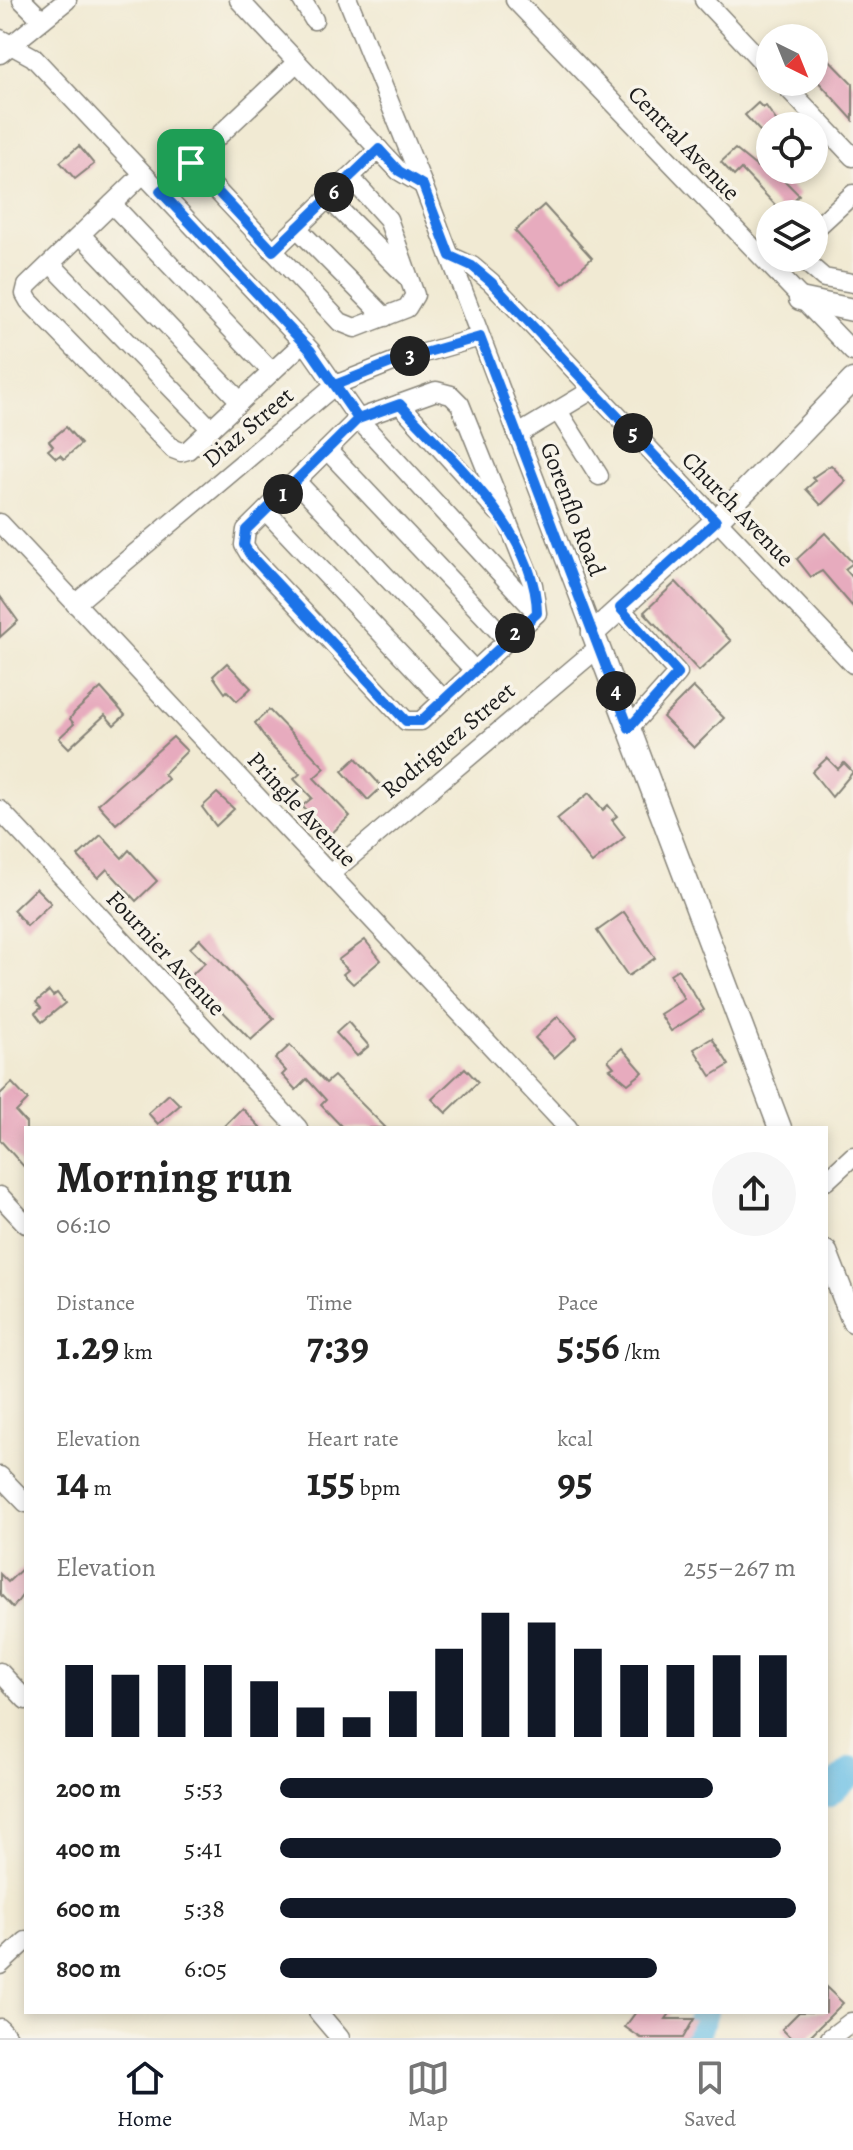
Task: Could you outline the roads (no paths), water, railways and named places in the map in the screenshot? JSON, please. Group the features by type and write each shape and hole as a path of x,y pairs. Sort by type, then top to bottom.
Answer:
{"main road":[{"path":"800,299 853,310"},
{"name":"Rodriguez Street","path":"596,640 620,608 716,521 853,380"},
{"name":"Gorenflo Road","path":"596,640 779,1126"},
{"path":"828,1257 853,1321"}],"street":[{"path":"22,0 42,20"},
{"path":"4,46 67,0"},
{"path":"239,0 399,171 423,185"},
{"path":"302,0 314,20"},
{"name":"Gorenflo Road","path":"348,0 423,185 596,640"},
{"name":"Central Avenue","path":"515,0 756,242"},
{"path":"704,0 756,55"},
{"path":"4,46 33,57 303,343 358,419 537,613"},
{"path":"160,191 297,62"},
{"path":"795,96 853,157"},
{"path":"273,251 379,149"},
{"path":"191,163 348,327 355,328 413,303 410,281 388,219 350,177"},
{"path":"143,174 27,286 25,294 40,313 173,449 188,450 303,343"},
{"path":"828,217 853,194"},
{"path":"328,198 410,281"},
{"path":"112,204 272,372"},
{"path":"297,228 385,317"},
{"path":"81,235 240,401"},
{"name":"Church Avenue","path":"450,256 472,266 491,282 853,664"},
{"path":"51,264 211,429"},
{"name":"Central Avenue","path":"783,272 800,299 853,352"},
{"path":"817,272 824,278 853,283"},
{"name":"Diaz Street","path":"75,604 335,385 393,362 480,337"},
{"path":"517,435 592,390"},
{"path":"436,391 451,395 460,404 533,585 537,613 421,721 406,721 244,545 246,530 358,419 436,391"},
{"path":"400,404 505,520"},
{"path":"558,411 599,476"},
{"path":"327,450 507,640"},
{"path":"296,481 475,671"},
{"path":"266,511 444,700"},
{"name":"Pringle Avenue","path":"0,523 566,1126"},
{"path":"620,608 678,673 629,728"},
{"name":"Rodriguez Street","path":"330,874 596,640"},
{"name":"Fournier Avenue","path":"0,810 296,1126"},
{"path":"828,1179 853,1156"},
{"path":"0,1196 24,1222"},
{"path":"0,1476 24,1501"},
{"path":"0,1672 24,1698"},
{"path":"0,1965 21,1946"},
{"path":"320,2014 340,2038"},
{"path":"830,2038 851,2022 853,2025"},
{"path":"0,2028 9,2038"}],"waterway":[{"path":"828,1792 853,1771"},
{"path":"695,2038 703,2014"}]}
